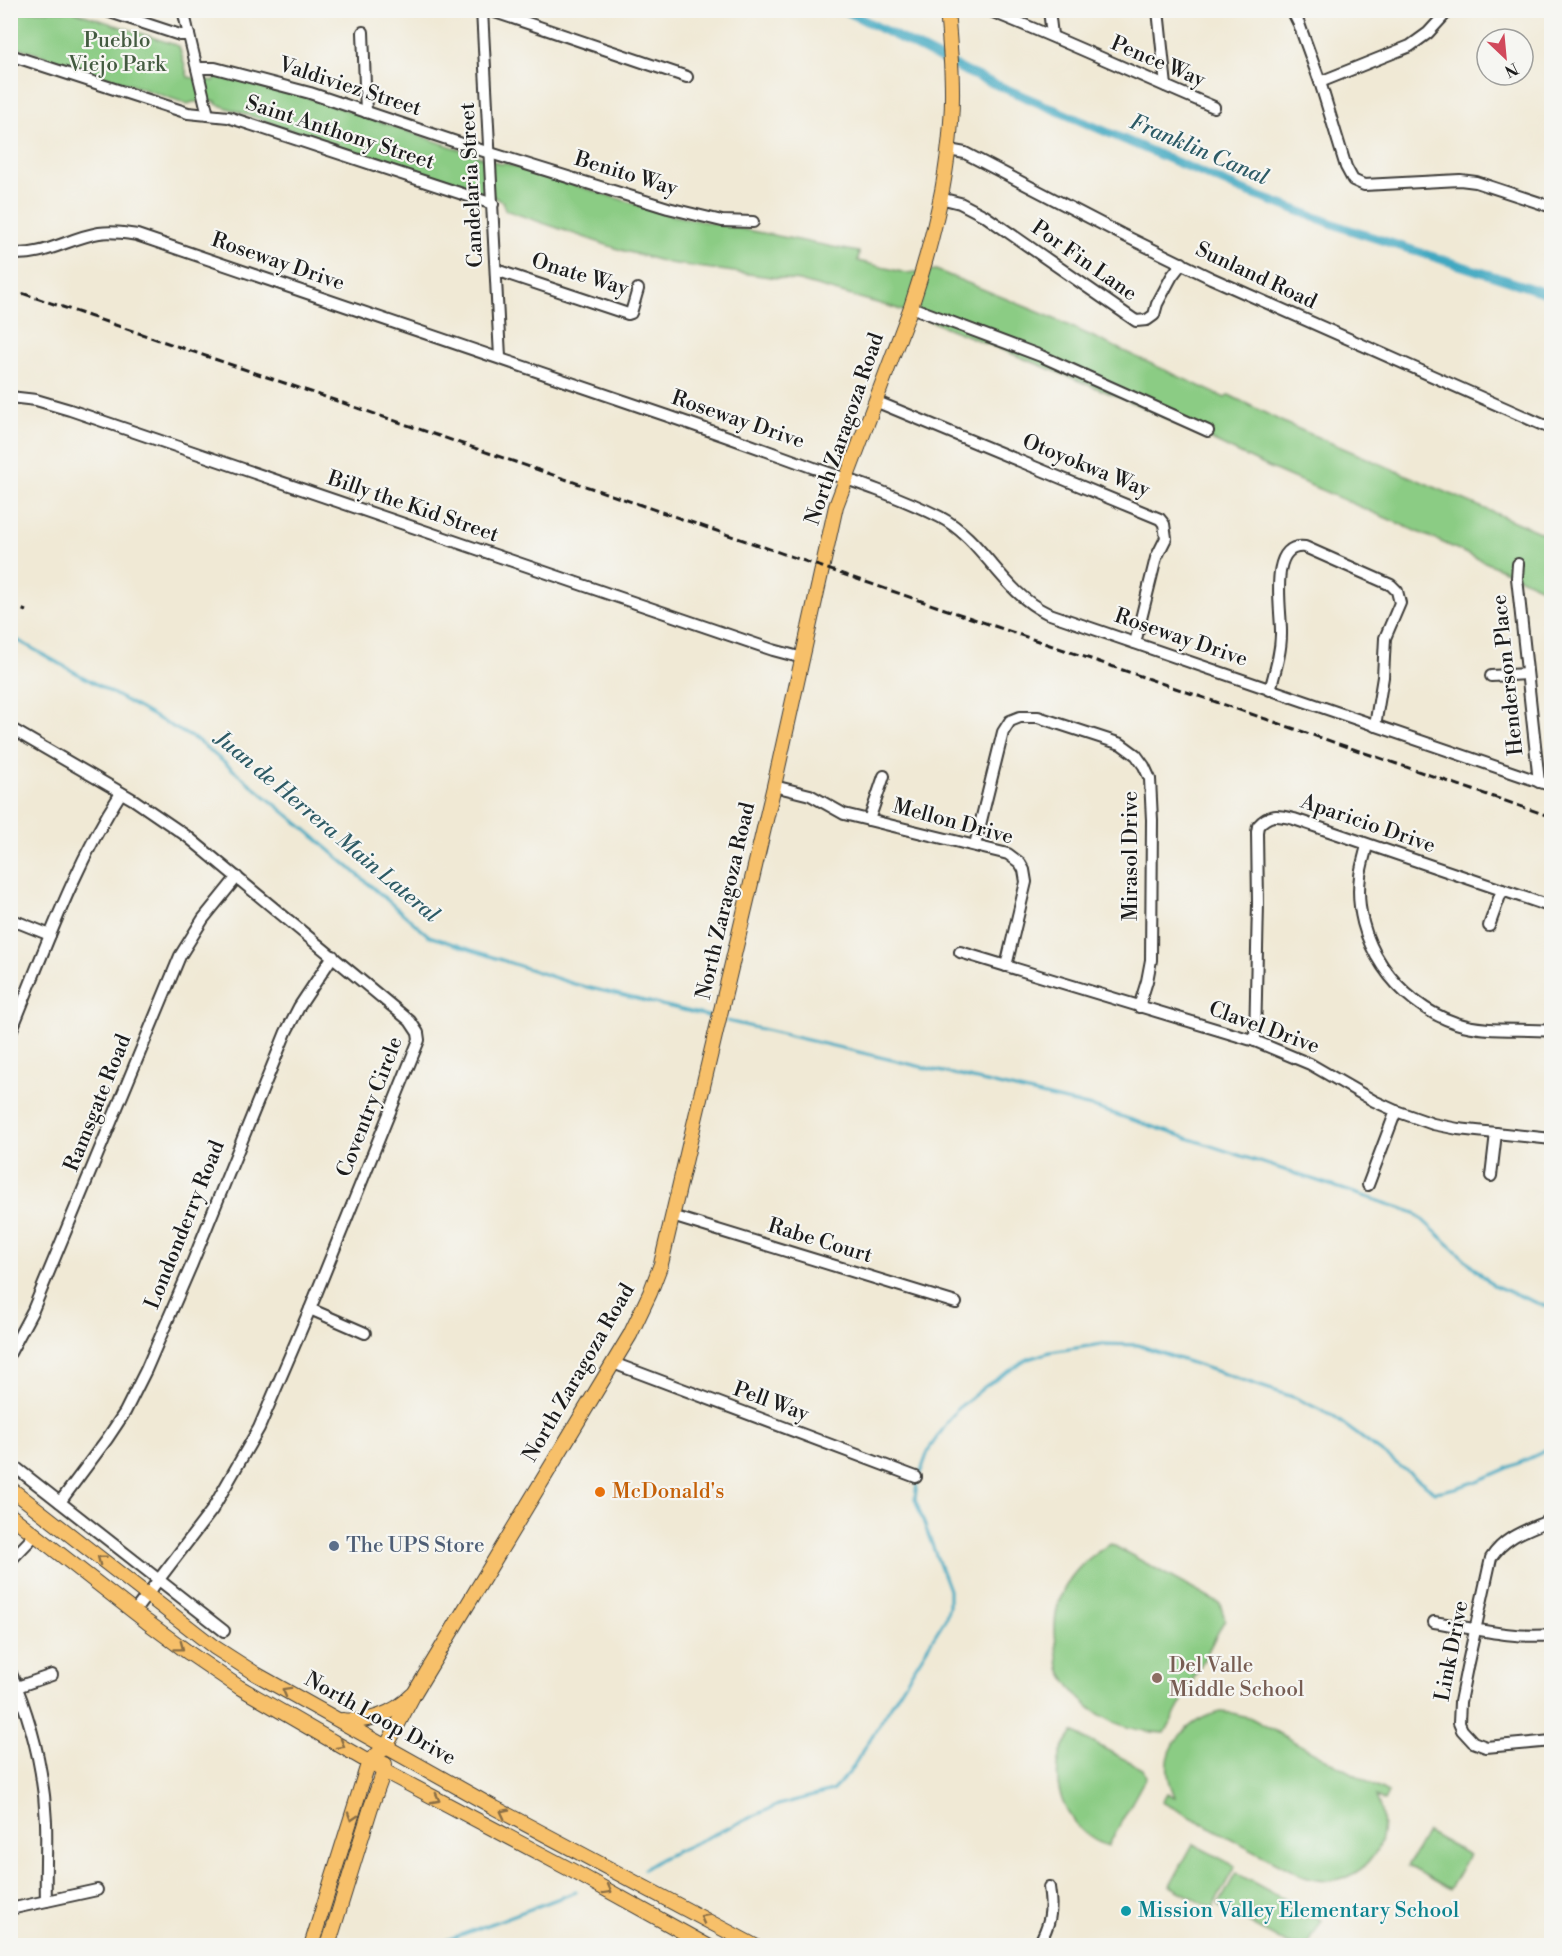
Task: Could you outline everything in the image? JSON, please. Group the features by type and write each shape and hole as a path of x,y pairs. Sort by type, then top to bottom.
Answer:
{"main road":[{"name":"North Zaragoza Road","path":"369,1761 386,1747 415,1692 639,1319 661,1264 774,786 836,506 922,275 940,198 949,150 952,89 947,10"},
{"name":"North Loop Drive","path":"10,1488 214,1647 256,1674 495,1808 755,1946"},
{"name":"North Loop Drive","path":"10,1515 134,1612 240,1687 384,1771 708,1946"},
{"path":"337,1719 358,1722 374,1718 409,1698 415,1692"},
{"name":"North Zaragoza Road","path":"328,1946 384,1771 386,1747"},
{"path":"311,1946 369,1761"},
{"path":"571,1870 581,1853"}],"street":[{"path":"104,10 180,36 189,35"},
{"path":"183,10 208,115"},
{"name":"Candelaria Street","path":"482,10 494,204 500,357"},
{"path":"489,10 687,77"},
{"name":"Pence Way","path":"988,10 1214,107"},
{"path":"1048,10 1052,36"},
{"path":"1158,10 1166,86"},
{"path":"1292,10 1320,82 1346,167 1353,180 1364,185 1460,180 1476,182 1551,207"},
{"path":"1320,82 1410,46 1428,33 1449,10"},
{"path":"363,32 366,112"},
{"name":"Saint Anthony Street","path":"10,55 141,99 188,112 228,117 494,204"},
{"name":"Valdiviez Street","path":"197,68 215,68 310,93 490,153"},
{"name":"Sunland Road","path":"949,150 965,153 1182,263 1551,429"},
{"name":"Benito Way","path":"490,153 668,208 722,220 753,222"},
{"name":"Por Fin Lane","path":"940,198 960,203 985,216 1136,321 1147,320 1154,315 1157,304 1172,276 1182,263"},
{"name":"Roseway Drive","path":"10,254 28,254 98,233 117,232 137,235 500,357 845,478 908,503 962,531 1010,587 1028,604 1037,609 1551,786"},
{"name":"Onate Way","path":"495,270 628,314 631,313 638,289"},
{"path":"911,307 1041,356 1208,430"},
{"name":"Billy the Kid Street","path":"10,397 36,400 70,410 730,636 803,658"},
{"name":"Otoyokwa Way","path":"875,401 1160,519 1164,524 1166,538 1156,558 1135,643"},
{"path":"1270,690 1280,648 1279,600 1283,558 1291,549 1298,546 1305,547 1391,585 1398,594 1400,603 1385,638 1383,677 1375,726"},
{"name":"Henderson Place","path":"1518,564 1517,578 1539,782"},
{"path":"1491,676 1527,674"},
{"name":"Mirasol Drive","path":"975,845 1003,732 1010,721 1020,717 1038,717 1121,744 1136,756 1150,779 1152,820 1150,960 1147,981 1139,1007"},
{"name":"Coventry Circle","path":"10,728 172,825 410,1022 418,1033 419,1040 270,1404 244,1455 207,1517 134,1612"},
{"path":"870,820 884,776"},
{"name":"Mellon Drive","path":"774,786 804,792 844,814 975,845 1015,858 1024,870 1026,886 1006,966"},
{"path":"10,1034 50,935 97,834 121,793"},
{"name":"Aparicio Drive","path":"1255,1041 1258,826 1269,816 1281,816 1551,907"},
{"path":"1367,845 1360,877 1360,904 1372,949 1382,967 1393,980 1414,1000 1455,1022 1489,1029 1551,1031"},
{"name":"Ramsgate Road","path":"10,1353 33,1310 180,956 203,919 237,877"},
{"path":"1489,926 1502,891"},
{"path":"10,919 50,935"},
{"name":"Clavel Drive","path":"960,952 1255,1041 1310,1064 1396,1112 1450,1127 1551,1139"},
{"name":"Londonderry Road","path":"60,1502 125,1412 146,1370 286,1032 299,1006 333,956"},
{"path":"1368,1185 1396,1112"},
{"path":"1491,1176 1496,1133"},
{"name":"Rabe Court","path":"672,1216 956,1303"},
{"path":"310,1309 365,1332"},
{"name":"Pell Way","path":"612,1364 916,1477"},
{"path":"10,1463 224,1631"},
{"name":"Link Drive","path":"1551,1519 1511,1537 1498,1547 1491,1558 1458,1716 1462,1730 1473,1742 1486,1747 1551,1741"},
{"path":"10,1561 35,1535"},
{"path":"1434,1622 1514,1636 1551,1635"},
{"path":"10,1671 36,1744 44,1790 46,1901"},
{"path":"17,1687 52,1675"},
{"path":"1038,1946 1049,1926 1051,1906 1049,1887"},
{"path":"10,1909 97,1890"}],"green space":[{"name":"Pueblo Viejo Park","path":"11,11 73,11 179,46 188,77 214,81 217,75 303,96 501,164 504,163 671,215 859,252 858,261 906,273 936,270 1048,316 1225,398 1229,395 1287,424 1551,537 1551,592 1268,467 1134,403 923,318 799,281 669,263 621,250 505,210 503,202 484,191 477,194 216,104 216,101 188,104 11,45"},
{"path":"1111,1544 1220,1604 1225,1619 1165,1733 1126,1727 1102,1716 1072,1689 1060,1668 1055,1632 1058,1604 1070,1580 1078,1570 1087,1560"},
{"path":"1220,1712 1251,1718 1388,1793 1384,1801 1376,1797 1382,1816 1382,1834 1377,1850 1368,1863 1355,1873 1339,1879 1321,1880 1302,1876 1162,1802 1167,1793 1175,1797 1169,1781 1168,1767 1169,1755 1180,1735 1198,1721"},
{"path":"1073,1732 1143,1769 1146,1777 1108,1846 1095,1840 1074,1822 1061,1798 1058,1784 1060,1756"},
{"path":"1427,1832 1469,1855 1450,1889 1408,1866"},
{"path":"1193,1844 1235,1866 1212,1909 1170,1886"},
{"path":"1236,1873 1322,1920 1308,1945 1289,1945 1218,1906"}],"waterway":[{"name":"Franklin Canal","path":"844,10 969,73 1244,191 1347,229 1552,295"},
{"name":"Juan de Herrera Main Lateral","path":"10,636 198,741 429,936 574,984 712,1017"},
{"path":"727,1021 1096,1108 1415,1213 1493,1285 1552,1309"},
{"path":"644,1869 662,1858 778,1805 832,1791 849,1773 945,1619 949,1607 949,1590 915,1499 917,1482 929,1449 957,1409 987,1385 1028,1359 1050,1352 1102,1344 1138,1345 1296,1398 1331,1415 1435,1492 1464,1486 1552,1448"},
{"path":"431,1946 576,1892"}],"railway":[{"path":"10,289 1552,817"},
{"path":"10,605 26,611"}],"place":[{"name":"McDonald's","path":"600,1492"},
{"name":"The UPS Store","path":"334,1546"},
{"name":"Del Valle Middle School","path":"1157,1678"},
{"name":"Mission Valley Elementary School","path":"1126,1911"}]}
